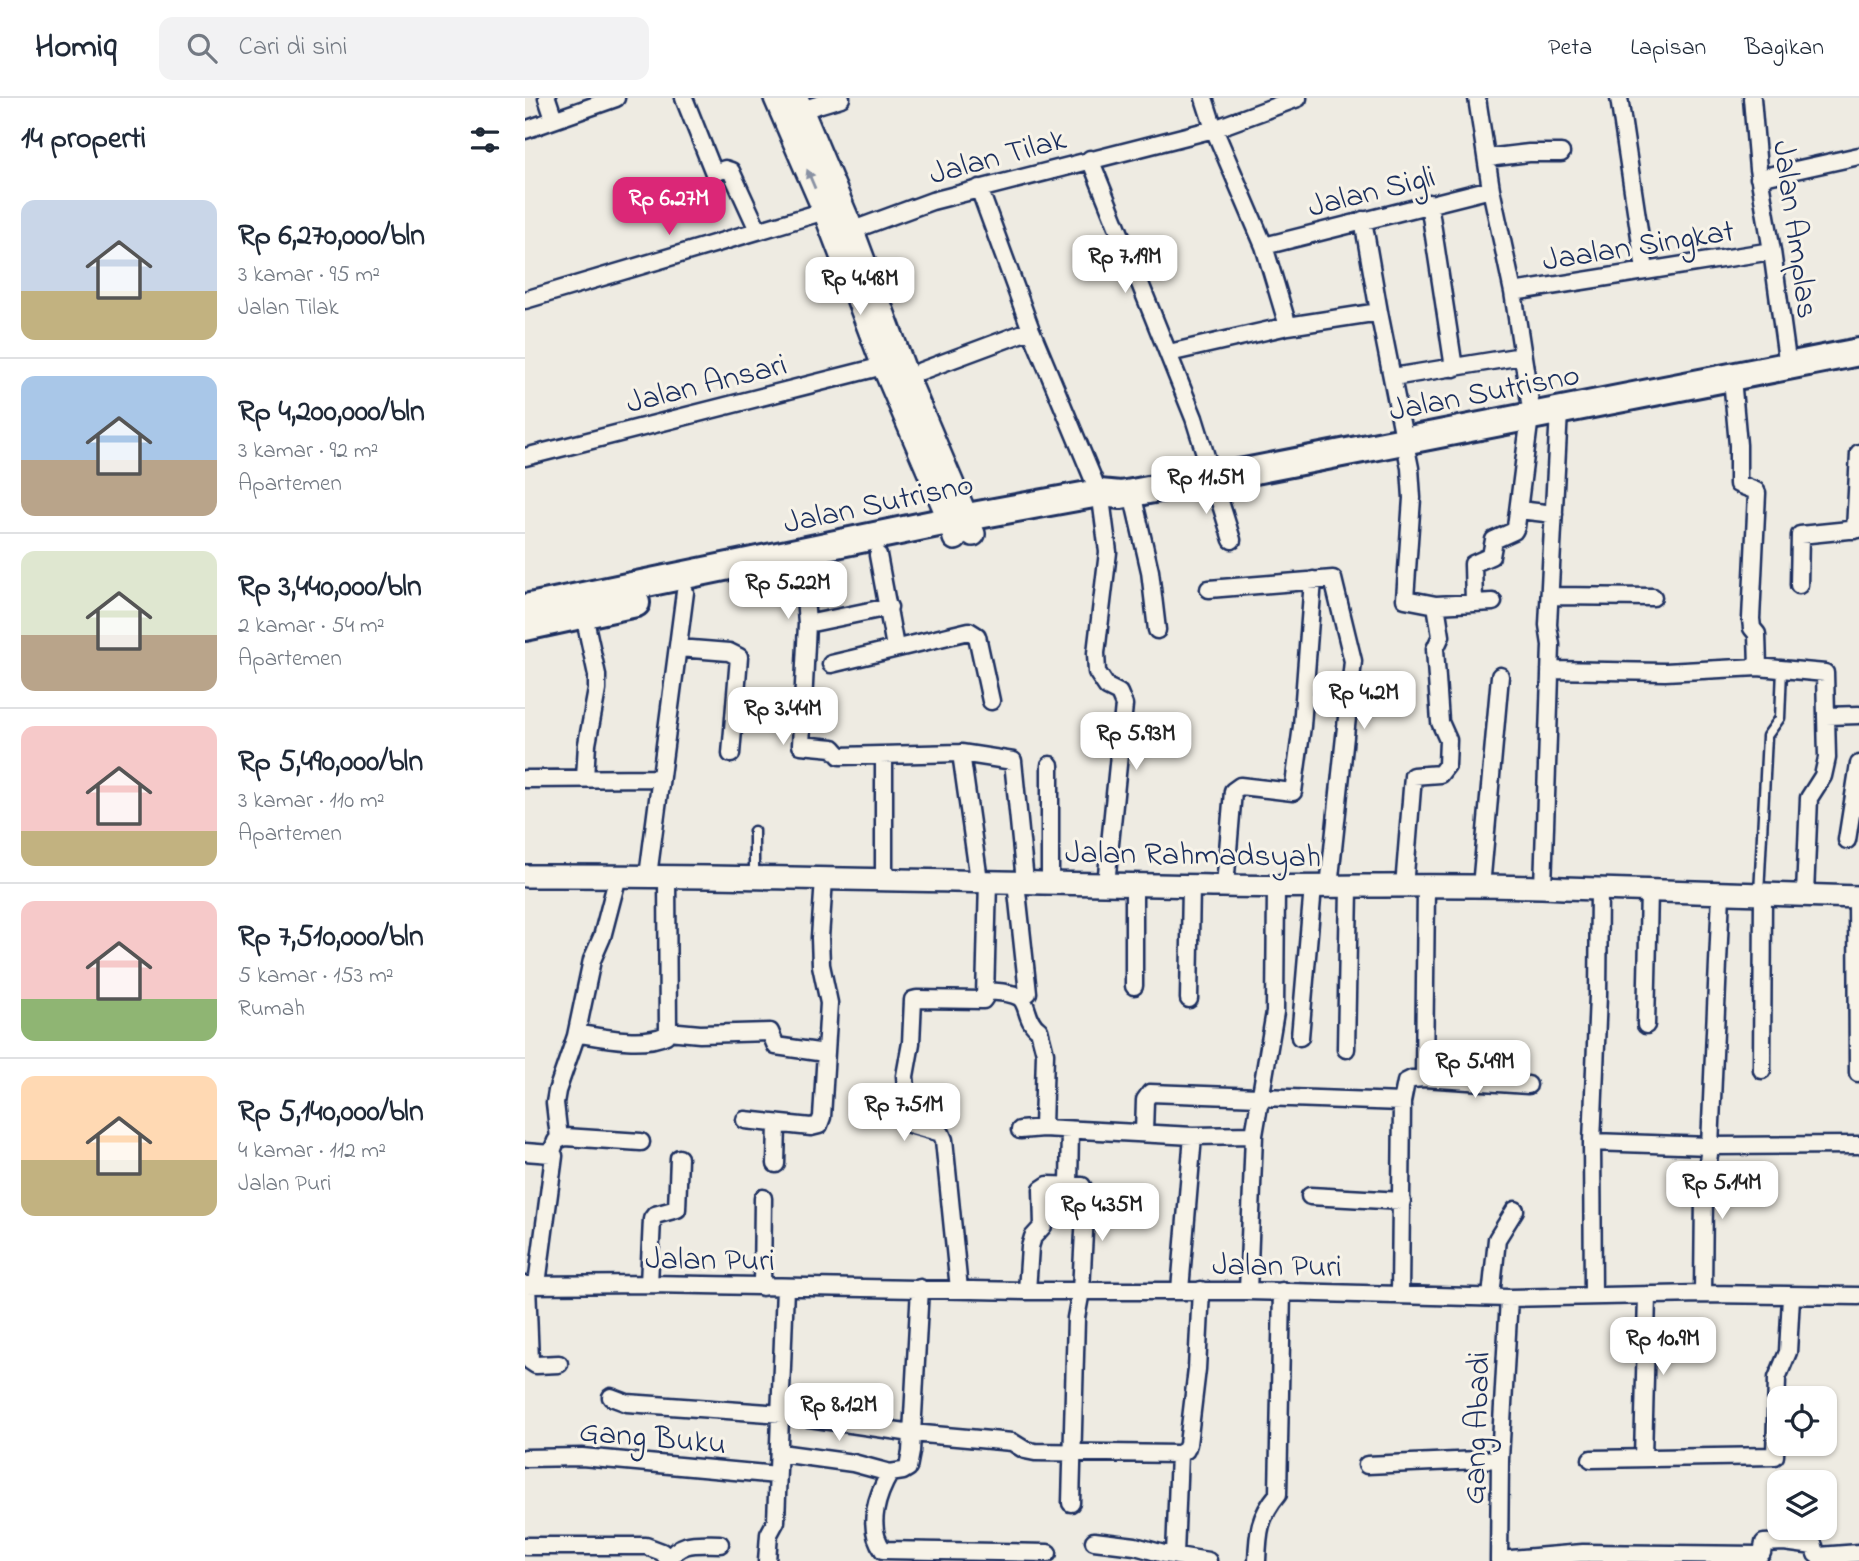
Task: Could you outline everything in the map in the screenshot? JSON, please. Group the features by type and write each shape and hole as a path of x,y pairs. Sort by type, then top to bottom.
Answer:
{"main road":[{"path":"776,98 833,209"},
{"path":"799,104 833,209 892,364 961,527"},
{"name":"Jalan Sutrisno","path":"525,608 961,527 1859,352"},
{"name":"Jalan Sutrisno","path":"525,627 685,592 878,555 961,527"}],"street":[{"path":"547,98 554,120"},
{"path":"525,130 616,98"},
{"path":"684,98 714,173 725,169 731,171 758,230"},
{"path":"799,104 841,98"},
{"path":"1204,98 1264,246 1288,326"},
{"name":"Jalan Tilak","path":"843,234 932,201 1214,128 1298,98"},
{"path":"1473,603 1471,566 1474,562 1491,556 1497,537 1515,530 1531,416 1513,292 1491,189 1477,98"},
{"path":"1619,98 1645,270"},
{"name":"Jalan Amplas","path":"1752,98 1759,177 1788,367"},
{"path":"1487,158 1528,153 1561,153"},
{"path":"1759,177 1859,156"},
{"path":"1090,159 1194,418 1232,540"},
{"path":"979,188 1031,330 1150,571 1157,630"},
{"name":"Jalan Sigli","path":"1264,246 1491,189"},
{"path":"1429,203 1454,368"},
{"path":"525,300 833,209"},
{"path":"1363,220 1405,439 1412,498 1406,600 1436,605 1493,602"},
{"name":"Jaalan Singkat","path":"1513,292 1772,251"},
{"path":"1169,353 1288,326 1379,312"},
{"path":"921,371 1031,330"},
{"path":"1393,377 1522,356"},
{"name":"Jalan Ansari","path":"525,457 892,364"},
{"path":"1732,378 1738,445 1738,484 1757,493 1751,619 1752,628 1757,634 1758,667"},
{"path":"1543,887 1551,645 1548,625 1559,411"},
{"path":"1799,585 1800,534 1857,530 1859,453"},
{"path":"1106,884 1124,699 1107,687 1097,671 1096,653 1114,497"},
{"path":"1519,510 1554,514"},
{"path":"878,555 895,648"},
{"path":"803,569 807,624 801,745 833,748 840,756 961,753 1013,761 1028,993"},
{"path":"1209,589 1333,579 1353,661 1330,887 1300,1037"},
{"path":"1224,886 1233,791 1240,786 1293,792 1302,726 1313,580"},
{"path":"576,1036 580,1034 650,1040 666,1035 668,1031 658,876 660,778 680,648 685,592"},
{"path":"1550,596 1653,597"},
{"path":"1404,887 1413,776 1440,774 1447,765 1448,740 1440,722 1435,660 1435,649 1441,636 1436,605"},
{"path":"807,624 889,607"},
{"path":"584,615 597,675 597,690 586,744 585,778"},
{"path":"831,664 969,631 977,636 991,701"},
{"path":"680,648 729,652 739,657 731,754"},
{"path":"1550,670 1665,672 1758,667 1825,673 1825,767 1820,783 1809,798 1805,894"},
{"path":"1481,887 1500,676"},
{"path":"1826,716 1859,715"},
{"path":"959,1289 944,1140 941,1133 912,1126 908,1119 905,1076 911,1043 911,1004 917,999 983,1000 986,991 984,881 961,753"},
{"path":"884,755 884,879"},
{"path":"1847,840 1859,764"},
{"path":"1050,765 1050,882"},
{"path":"525,779 660,778"},
{"name":"Jalan Rahmadsyah","path":"525,876 884,879 1224,886 1543,887 1858,897"},
{"path":"551,1154 559,1138 555,1103 557,1091 576,1036 592,960 618,876"},
{"path":"745,1120 811,1127 819,1125 822,1116 829,1003 821,965 824,879"},
{"path":"1133,986 1134,884"},
{"path":"1189,999 1191,885"},
{"path":"1248,1291 1254,1135 1275,1012 1276,886"},
{"path":"1424,1078 1426,886"},
{"path":"1330,887 1346,1049"},
{"path":"1593,1296 1592,1142 1599,890"},
{"path":"1646,1025 1649,891"},
{"path":"1703,1294 1704,1193 1710,1146 1721,894"},
{"path":"1761,894 1762,1070"},
{"path":"1858,897 1858,1073"},
{"path":"986,991 1022,999 1032,1025 1039,1030 1045,1054 1043,1128"},
{"path":"668,1031 700,1034 770,1032 776,1046 825,1053"},
{"path":"1400,1295 1402,1102 1406,1082 1424,1078 1528,1085"},
{"path":"1144,1132 1145,1100 1150,1093 1402,1102"},
{"path":"776,1164 777,1124"},
{"path":"1020,1130 1043,1128 1193,1136 1254,1135"},
{"path":"1069,1184 1070,1130"},
{"path":"1180,1290 1193,1136"},
{"path":"559,1138 641,1142"},
{"path":"1592,1142 1710,1146 1859,1145"},
{"path":"525,1152 551,1154 555,1164 530,1284 530,1361 536,1365 559,1364"},
{"path":"649,1284 652,1219 655,1215 677,1209 679,1158"},
{"path":"1027,1291 1030,1247 1033,1237 1043,1226 1042,1189 1048,1185 1082,1186 1086,1193 1081,1291 1076,1318 1071,1503"},
{"path":"1310,1196 1402,1201"},
{"path":"762,1287 763,1198"},
{"path":"1492,1297 1497,1239 1515,1209"},
{"name":"Jalan Puri","path":"530,1284 1027,1291 1282,1291 1492,1297 1703,1294 1859,1296"},
{"path":"767,1561 769,1534 776,1521 785,1287"},
{"path":"780,1453 853,1463 890,1473 908,1468 920,1288"},
{"path":"611,1397 627,1403 782,1414 912,1433 1012,1442 1025,1450 1035,1452 1179,1454 1186,1450 1188,1444 1197,1369 1201,1290"},
{"path":"1257,1561 1261,1520 1268,1505 1278,1494 1282,1291"},
{"path":"1643,1458 1647,1295"},
{"name":"Gang Abadi","path":"1499,1560 1500,1458 1509,1297"},
{"path":"1591,1458 1775,1456 1777,1378 1788,1352 1791,1297"},
{"path":"1167,1556 1179,1454"},
{"name":"Gang Buku","path":"525,1458 582,1457 777,1475"},
{"path":"1367,1465 1500,1458"},
{"path":"890,1473 878,1494 874,1514 880,1548 890,1556 1005,1557 1048,1553"},
{"path":"1094,1541 1135,1546 1167,1556 1208,1561"},
{"path":"1499,1560 1583,1553 1722,1558 1759,1555 1764,1543 1784,1542 1814,1546 1819,1556 1842,1558 1859,1553"},
{"path":"525,1546 646,1546 662,1552 668,1560 676,1549 686,1544 720,1544"}],"lane":[{"path":"1761,894 1767,736 1780,718 1782,669"},
{"path":"754,831 754,879"}]}
